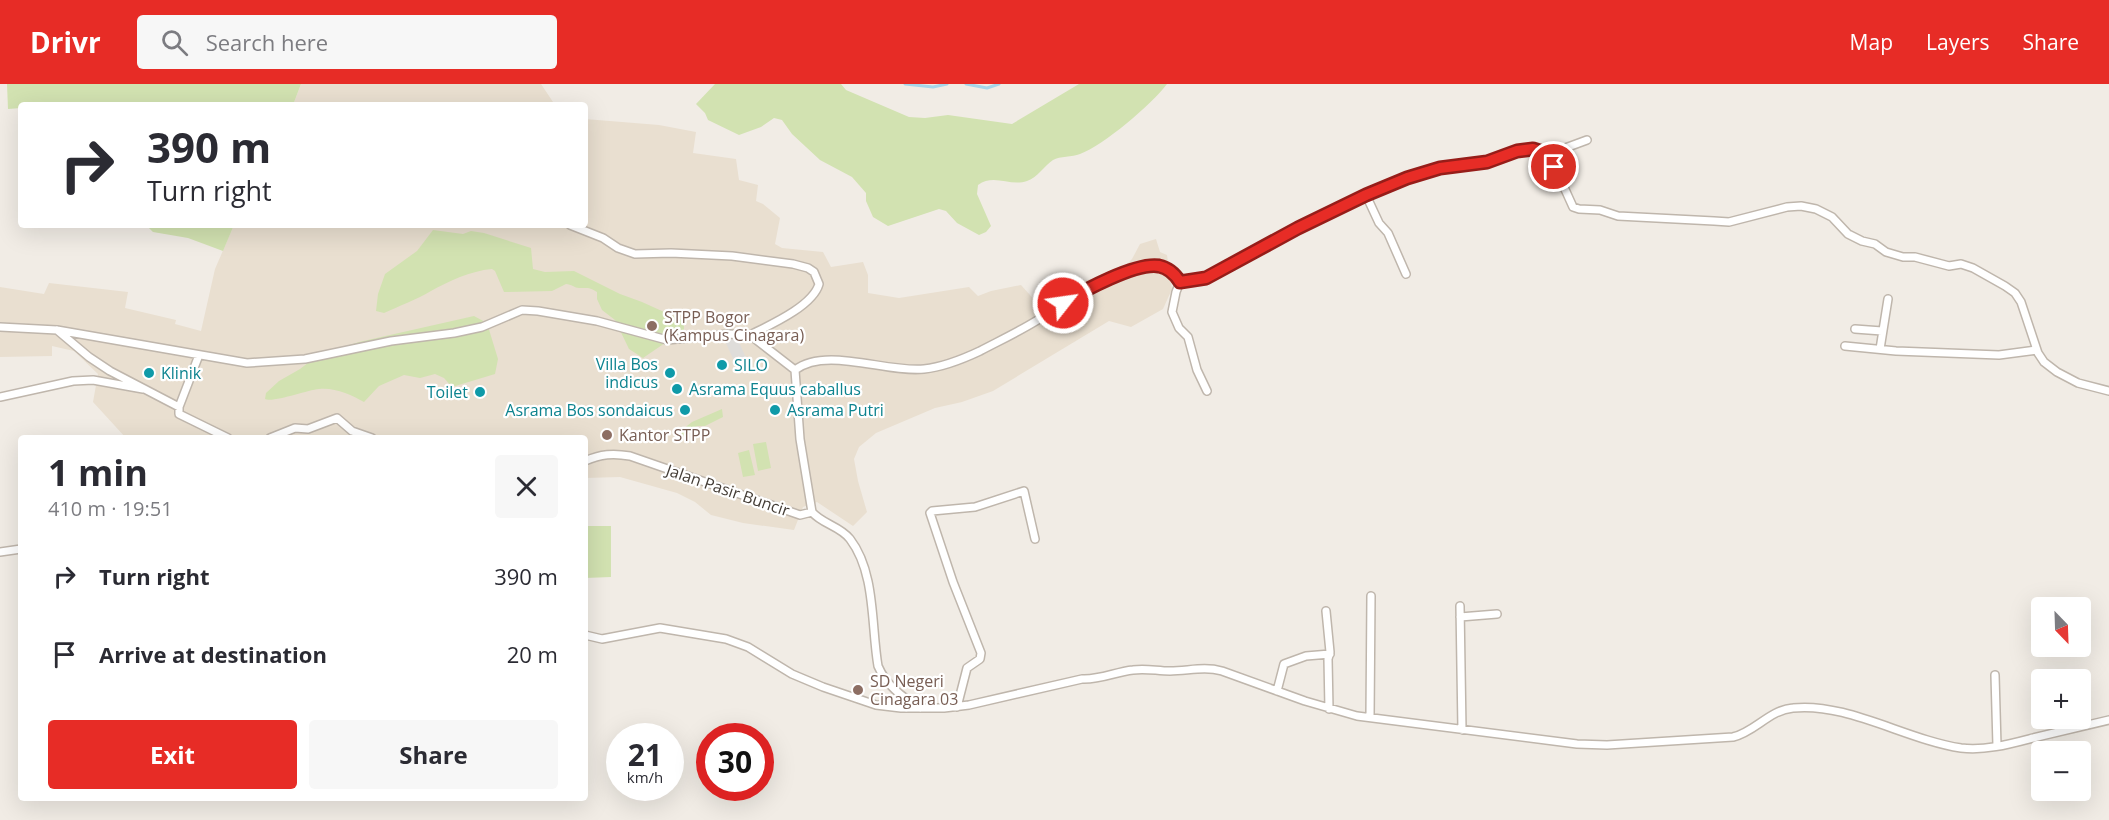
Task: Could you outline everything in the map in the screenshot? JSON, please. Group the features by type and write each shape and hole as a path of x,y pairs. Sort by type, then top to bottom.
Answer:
{"street":[{"path":"1180,282 1206,278 1298,228 1407,178 1440,168 1487,162 1517,151 1533,149 1549,154 1587,140"},
{"path":"1549,154 1573,207 1579,209 1592,209 1617,216 1729,222 1782,208 1807,207 1826,214 1848,234 1862,242 1875,244 1886,252 1949,266 1961,264 1973,268 2019,297 2042,360 2056,372 2078,383 2109,391"},
{"path":"1366,195 1379,223 1388,233 1406,274"},
{"path":"0,327 57,330 247,363 305,359 391,341 482,327 522,310 597,321 667,340 729,334 750,335 786,316 813,297 819,284 814,272 793,264 742,257 671,253 635,254 578,228"},
{"path":"795,370 809,362 825,360 912,370 944,365 978,352 1018,331 1084,290 1105,280 1148,266 1159,266 1176,274 1180,282 1172,312 1179,328 1188,337 1197,370 1207,391"},
{"path":"1880,349 1888,299"},
{"path":"1855,329 1882,331"},
{"path":"57,330 96,362 179,407"},
{"path":"750,335 795,370 800,439 812,512"},
{"path":"1845,346 1999,355 2037,350"},
{"path":"200,355 179,412 181,416 222,435"},
{"path":"0,398 73,381 93,380 143,389"},
{"path":"278,435 295,428 308,429 333,418 340,420 352,431 363,435"},
{"name":"Jalan Pasir Buncir","path":"588,459 615,453 630,456 800,515 812,512 816,517 843,531 860,555 868,588 875,649 882,675 894,689 922,709"},
{"path":"957,707 967,668 980,658 981,653 953,582 930,513 975,507 1024,491 1035,539"},
{"path":"0,552 18,549"},
{"path":"1370,717 1371,596"},
{"path":"1460,606 1461,730"},
{"path":"1326,611 1330,654 1328,659 1329,709"},
{"path":"1460,617 1497,614"},
{"path":"588,636 602,639 660,628 726,639 748,647 792,674 823,687 876,705 922,709 957,707 1082,679 1095,680 1130,670 1150,668 1170,671 1210,668 1329,709 1370,717 1553,742 1607,745 1733,737 1745,733 1780,710 1804,707 1842,713 1939,744 1964,748 1997,746 2109,720"},
{"path":"1277,691 1284,664 1306,656 1330,654"},
{"path":"1995,675 1997,746"}],"shaded area":[{"path":"301,84 541,84 553,102 294,102"},
{"name":"STPP Bogor (Kampus Cinagara)","path":"588,119 659,125 696,132 693,153 736,159 739,180 758,185 756,201 780,218 775,244 782,248 823,252 831,267 863,262 868,275 868,293 899,298 969,287 978,296 1021,285 1038,304 1058,289 1121,270 1132,259 1140,244 1156,239 1160,252 1167,255 1172,289 1163,309 1131,327 1109,321 993,391 962,402 935,408 876,433 859,447 854,459 867,512 853,526 817,502 803,507 794,530 743,523 711,515 695,502 677,493 620,477 588,478 588,435 123,435 93,402 98,374 74,351 52,346 52,356 0,357 0,287 44,294 49,283 128,292 125,308 176,320 175,324 201,331 215,269 233,228 588,228"},
{"path":"724,339 738,340 747,360 736,365"}],"green space":[{"path":"7,84 301,84 294,102 18,102 18,108 8,109"},
{"path":"715,84 841,84 846,90 909,117 925,118 948,115 1012,124 1079,84 1167,84 1126,124 1090,150 1053,160 1027,181 990,180 978,185 977,194 991,226 979,235 957,223 946,211 939,209 888,226 873,217 866,201 866,193 852,177 820,160 792,134 782,120 774,118 761,127 739,135 708,120 696,104"},
{"path":"149,228 233,228 223,251 188,238 153,232"},
{"path":"433,230 463,234 471,231 484,233 531,248 533,269 545,272 574,271 620,294 684,321 684,330 643,358 629,349 615,320 602,310 595,290 566,284 552,291 504,292 492,269 460,277 384,313 376,311 378,294 385,274 417,251"},
{"path":"474,316 487,323 498,359 495,374 452,387 444,378 435,374 420,378 404,375 379,386 364,402 331,389 265,399 266,393 279,381 328,352 359,342"},
{"path":"722,409 723,417 705,426 697,426 684,437 678,433 692,422"},
{"path":"766,442 771,468 758,471 753,444"},
{"path":"749,450 755,475 743,477 738,453"},
{"path":"588,526 611,526 611,577 588,578"}],"waterway":[{"path":"905,84 933,87 947,84"},
{"path":"966,84 987,88 999,84"}],"place":[{"name":"STPP Bogor (Kampus Cinagara)","path":"652,326"},
{"name":"SILO","path":"722,365"},
{"name":"Klinik","path":"149,373"},
{"name":"Villa Bos indicus","path":"670,373"},
{"name":"Asrama Equus caballus","path":"677,389"},
{"name":"Toilet","path":"480,392"},
{"name":"Asrama Bos sondaicus","path":"685,410"},
{"name":"Asrama Putri","path":"775,410"},
{"name":"Kantor STPP","path":"607,435"},
{"name":"SD Negeri Cinagara 03","path":"858,690"}],"route":[{"path":"1063,303 1105,280 1148,266 1159,266 1168,270 1176,274 1180,282 1206,278 1298,228 1366,195 1407,178 1440,168 1487,162 1517,151 1533,149 1549,154 1554,167"}]}
